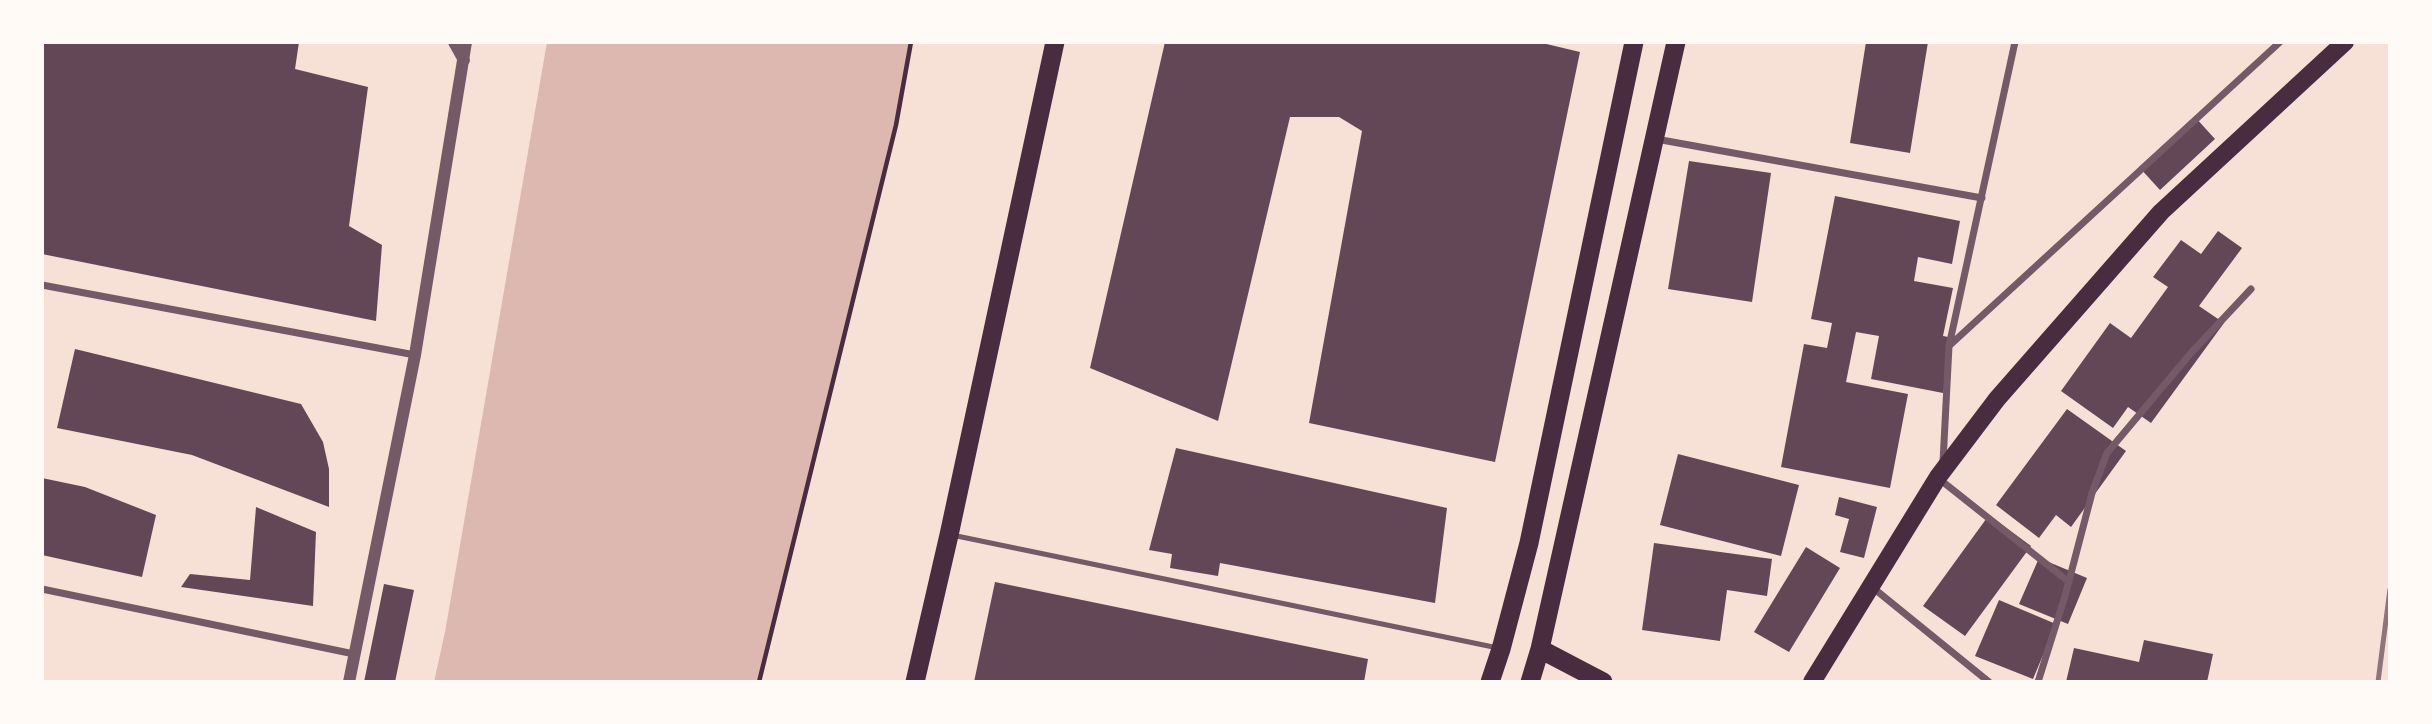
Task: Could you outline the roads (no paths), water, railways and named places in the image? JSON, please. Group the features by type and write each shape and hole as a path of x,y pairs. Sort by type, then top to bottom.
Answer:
{"highway":[{"path":"915,682 1055,42"},
{"path":"1490,682 1530,543 1634,42"},
{"path":"1530,682 1540,649 1676,42"},
{"path":"1540,649 1603,682"}],"main road":[{"path":"1812,682 1940,473 1997,399 2161,212 2345,42"}],"street":[{"path":"454,42 464,61"},
{"path":"349,682 415,355 466,42"},
{"path":"2015,42 1949,346 1940,473 2069,582"},
{"path":"1949,346 2280,42"},
{"path":"1655,139 1982,198"},
{"path":"42,285 415,355"},
{"path":"2038,682 2069,582 2092,493 2107,453 2191,353 2251,289"},
{"path":"1871,586 1989,682"},
{"path":"42,589 354,654"}],"lane":[{"path":"949,535 1501,649"}],"railway":[{"path":"2378,682 2390,589"}]}
